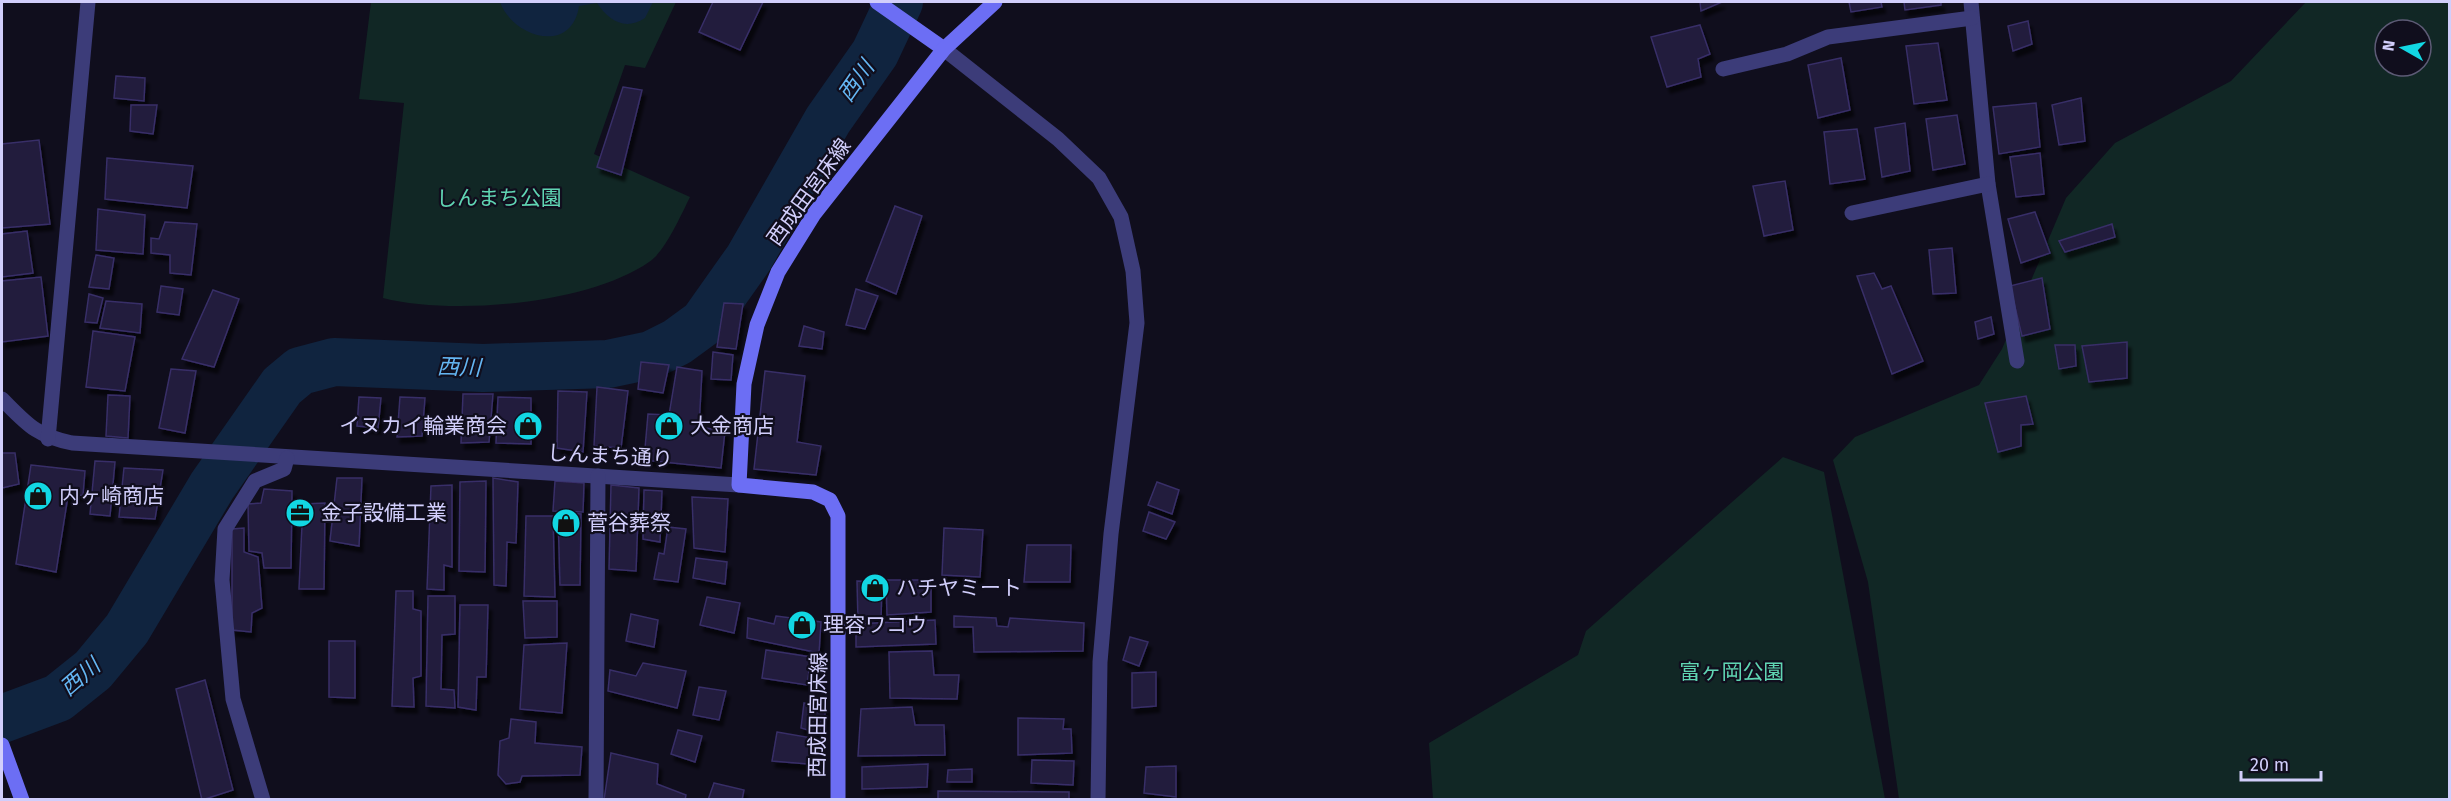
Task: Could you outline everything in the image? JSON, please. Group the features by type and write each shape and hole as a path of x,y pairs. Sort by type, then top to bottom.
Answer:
{"main road":[{"path":"877,2 944,49"},
{"name":"西成田宮床線","path":"838,800 838,516 830,500 813,492 739,485 744,384 757,325 778,272 814,214 944,49 995,2"},
{"path":"2,746 22,800"}],"street":[{"path":"48,439 88,2"},
{"path":"1971,2 1988,184 2017,361"},
{"path":"1723,69 1787,54 1828,38 1972,18"},
{"path":"944,49 1058,139 1099,178 1121,217 1133,271 1137,323 1111,534 1100,662 1098,800"},
{"path":"1852,213 1988,184"},
{"path":"2,399 25,422 48,439"},
{"name":"しんまち通り","path":"48,439 72,443 287,458 739,485"},
{"path":"263,800 233,699 222,580 224,540 225,529 255,481 284,469 287,458"},
{"path":"596,800 598,476"}],"green space":[{"name":"しんまち公園","path":"371,2 676,2 645,68 625,65 594,154 690,197 672,233 655,257 623,276 592,288 557,297 482,306 446,306 383,298 404,103 359,99"},
{"path":"2306,2 2449,2 2449,799 1899,799 1868,582 1833,460 1855,437 1979,385 2002,349 2066,198 2115,143 2231,81"},
{"name":"富ヶ岡公園","path":"1783,457 1824,472 1885,799 1433,799 1429,743 1578,655 1586,631"}],"water":[{"path":"500,2 653,2 645,18 631,24 612,19 597,3 579,6 574,21 566,31 554,36 542,36 517,25 507,15"}],"building":[{"path":"713,2 763,2 740,50 699,32"},
{"path":"1700,2 1722,2 1701,11"},
{"path":"1849,2 1881,2 1882,7 1851,12"},
{"path":"1904,2 1941,2 1941,5 1905,10"},
{"path":"2028,21 2032,44 2013,51 2008,26"},
{"path":"1700,25 1710,54 1698,59 1701,77 1667,87 1651,37"},
{"path":"1938,43 1947,100 1914,104 1906,46"},
{"path":"1841,58 1850,110 1818,118 1808,65"},
{"path":"116,76 145,78 144,101 114,98"},
{"path":"623,87 642,90 621,175 597,167"},
{"path":"2081,98 2085,141 2059,145 2052,105"},
{"path":"2036,103 2040,147 1999,154 1993,107"},
{"path":"131,105 157,105 153,134 130,131"},
{"path":"1957,115 1965,164 1933,170 1926,119"},
{"path":"1905,123 1910,171 1882,177 1875,128"},
{"path":"1857,129 1865,179 1830,184 1824,132"},
{"path":"39,140 50,224 2,228 2,144"},
{"path":"2040,153 2044,194 2016,197 2010,157"},
{"path":"107,158 193,166 187,208 105,199"},
{"path":"1785,181 1793,230 1764,236 1753,186"},
{"path":"895,206 922,216 896,294 866,281"},
{"path":"98,209 145,215 143,254 96,250"},
{"path":"2035,212 2050,253 2021,263 2008,219"},
{"path":"165,222 197,224 191,275 170,273 170,255 151,253 151,238 159,239"},
{"path":"2112,224 2115,237 2065,252 2059,241"},
{"path":"27,231 33,273 2,277 2,234"},
{"path":"1952,248 1956,293 1933,294 1929,250"},
{"path":"96,255 114,258 109,289 89,287"},
{"path":"1874,273 1882,289 1891,286 1923,361 1892,374 1857,276"},
{"path":"41,277 48,336 2,342 2,281"},
{"path":"2042,278 2050,329 2022,336 2010,286"},
{"path":"161,286 183,289 179,315 157,312"},
{"path":"856,289 878,296 865,329 846,325"},
{"path":"213,290 239,299 214,367 182,359"},
{"path":"89,294 103,298 97,323 85,322"},
{"path":"106,301 142,304 140,333 100,328"},
{"path":"724,303 743,304 736,349 717,347"},
{"path":"1991,317 1994,334 1978,339 1975,322"},
{"path":"804,326 824,332 822,349 799,346"},
{"path":"93,331 135,337 125,391 86,387"},
{"path":"2127,342 2127,378 2089,382 2082,346"},
{"path":"2055,345 2075,345 2076,366 2059,369"},
{"path":"713,352 733,355 731,380 711,379"},
{"path":"641,362 669,365 663,393 638,389"},
{"path":"677,367 702,371 699,427 725,431 721,468 644,460 648,414 669,415"},
{"path":"171,369 196,371 185,433 159,428"},
{"path":"765,371 805,376 797,442 821,446 816,475 754,469"},
{"path":"597,387 628,391 621,448 594,446"},
{"path":"558,391 587,392 583,452 557,448"},
{"path":"463,394 493,394 489,442 461,443"},
{"path":"108,395 130,396 128,438 106,436"},
{"path":"2026,396 2033,424 2021,425 2021,446 1998,452 1985,403"},
{"path":"359,397 381,398 378,428 357,426"},
{"path":"400,397 425,398 422,436 397,437"},
{"path":"498,397 531,398 531,444 496,443"},
{"path":"2,453 15,453 19,484 2,488"},
{"path":"95,461 115,462 110,516 90,514"},
{"path":"31,465 85,471 83,495 68,496 56,572 16,564"},
{"path":"124,468 163,470 155,519 119,517"},
{"path":"337,478 362,478 359,546 330,541"},
{"path":"493,478 518,482 516,543 507,542 506,586 494,585"},
{"path":"486,481 485,572 459,571 460,482"},
{"path":"555,481 584,483 583,512 553,511"},
{"path":"1157,482 1179,490 1172,514 1148,505"},
{"path":"452,485 452,567 444,565 444,590 427,589 431,486"},
{"path":"611,485 639,488 636,571 609,569"},
{"path":"264,489 292,491 291,568 264,568 262,553 249,551 248,504 261,503"},
{"path":"644,490 662,491 660,542 643,539"},
{"path":"692,497 728,499 725,552 694,548"},
{"path":"325,503 324,589 299,589 303,504"},
{"path":"1149,512 1175,522 1166,539 1143,531"},
{"path":"558,513 581,514 580,585 560,585"},
{"path":"526,516 553,516 555,597 524,596"},
{"path":"668,527 686,529 678,582 654,579 659,553 664,554"},
{"path":"244,528 244,552 258,557 262,608 252,613 251,632 232,630 232,529"},
{"path":"944,528 983,530 980,577 942,575"},
{"path":"1027,545 1071,545 1070,582 1024,582"},
{"path":"696,558 727,562 725,584 693,578"},
{"path":"886,580 931,580 931,612 887,615"},
{"path":"857,581 882,582 881,620 858,621"},
{"path":"396,591 413,591 413,609 421,611 421,676 413,678 414,707 392,706"},
{"path":"428,596 455,596 455,634 442,635 441,689 454,690 455,708 426,706"},
{"path":"707,597 740,603 734,633 700,625"},
{"path":"523,601 557,601 557,637 525,638"},
{"path":"460,605 488,605 486,677 477,677 476,710 458,707"},
{"path":"631,614 658,620 654,647 626,641"},
{"path":"776,616 821,622 819,653 747,638 748,618 774,624"},
{"path":"954,616 996,618 997,626 1008,627 1010,618 1084,623 1083,651 974,652 973,627 954,627"},
{"path":"935,620 936,644 856,647 856,624"},
{"path":"1130,637 1148,642 1139,666 1123,660"},
{"path":"329,641 355,641 355,698 329,697"},
{"path":"567,643 562,713 520,709 524,645"},
{"path":"766,650 811,657 807,685 762,678"},
{"path":"932,651 934,675 959,675 957,699 890,698 889,652"},
{"path":"643,663 686,671 677,708 608,691 610,670 636,676"},
{"path":"1156,672 1156,706 1132,708 1132,673"},
{"path":"205,680 233,790 202,800 176,689"},
{"path":"699,687 726,691 719,720 693,715"},
{"path":"804,703 826,707 822,734 801,728"},
{"path":"912,707 915,725 944,725 945,755 858,756 861,709"},
{"path":"1018,718 1064,719 1063,729 1071,729 1072,753 1018,755"},
{"path":"511,719 536,722 535,743 582,747 580,775 522,776 520,782 506,784 498,775 500,741 509,738"},
{"path":"678,730 702,736 695,762 671,754"},
{"path":"777,732 812,738 808,764 772,761"},
{"path":"611,753 658,764 657,784 686,795 685,800 604,800"},
{"path":"1032,760 1074,761 1073,785 1031,783"},
{"path":"928,764 927,787 862,789 862,767"},
{"path":"1176,766 1176,797 1144,793 1146,767"},
{"path":"972,769 972,782 947,782 948,770"},
{"path":"714,783 744,790 742,800 708,800"},
{"path":"938,791 1069,792 1069,800 938,800"}],"waterway":[{"name":"西川","path":"2,719 58,698 93,670 127,629 212,486 282,386 300,371 334,362 483,368 608,364 651,355 677,342 703,323 749,258 828,120 875,53 899,2"}],"place":[{"name":"イヌカイ輪業商会","path":"528,426"},
{"name":"大金商店","path":"669,426"},
{"name":"内ヶ崎商店","path":"38,496"},
{"name":"金子設備工業","path":"300,513"},
{"name":"菅谷葬祭","path":"566,523"},
{"name":"ハチヤミート","path":"875,588"},
{"name":"理容ワコウ","path":"802,625"}]}
